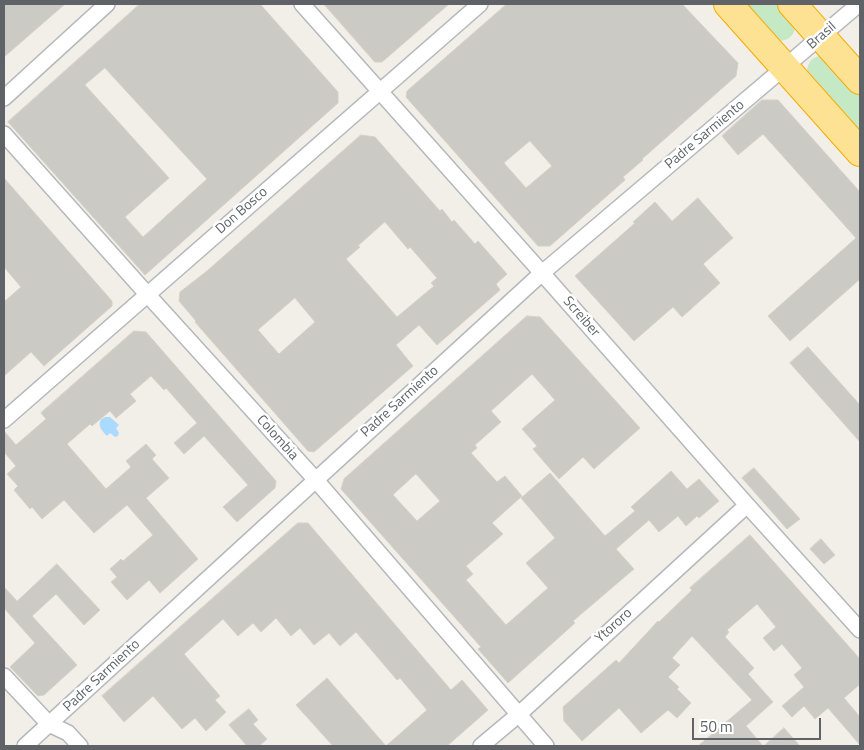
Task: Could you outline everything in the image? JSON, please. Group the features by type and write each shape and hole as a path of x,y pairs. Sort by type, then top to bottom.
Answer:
{"highway":[{"path":"728,4 860,152"},
{"path":"792,4 860,80"}],"street":[{"path":"4,98 107,4"},
{"name":"Screiber","path":"302,4 860,630"},
{"name":"Don Bosco","path":"4,420 480,4"},
{"name":"Brasil","path":"785,68 859,4"},
{"name":"Padre Sarmiento","path":"25,746 542,272 785,68"},
{"name":"Colombia","path":"4,134 315,479 546,746"},
{"name":"Ytororo","path":"481,746 518,715 747,505"},
{"path":"4,676 50,724 68,733 80,746"}],"green space":[{"path":"743,4 779,4 796,22 793,34 788,39 776,41"},
{"path":"819,56 827,57 860,95 860,136 807,75 809,63"}],"water":[{"path":"105,417 110,417 119,425 116,428 119,433 118,436 115,437 110,433 107,436 103,431 100,421"}],"building":[{"path":"4,4 65,4 4,57"},
{"path":"140,4 260,4 338,92 338,103 145,275 8,122","holes":["105,68 207,179 143,237 125,217 169,178 85,85"]},
{"path":"324,4 449,4 382,62 375,62"},
{"path":"507,4 682,4 738,63 736,76 642,159 623,177 625,180 550,246 538,246 406,97 407,91","holes":["530,141 552,166 526,188 504,163"]},
{"path":"762,100 778,100 860,192 860,279 790,341 768,316 856,238 763,134 738,155 722,136"},
{"path":"361,135 375,137 440,211 442,209 452,222 454,220 475,244 478,241 507,274 496,284 500,290 437,345 419,325 396,345 413,366 314,452 308,451 195,322 179,301 180,292 207,271","holes":["385,222 408,249 410,247 437,278 431,283 434,286 397,317 346,259","295,298 315,322 279,354 258,330"]},
{"path":"4,178 112,301 112,306 44,366 31,352 4,376 4,302 21,287 4,267"},
{"path":"698,198 733,238 703,264 720,283 682,317 673,307 634,341 575,276 635,223 633,222 655,202 672,221"},
{"path":"527,316 540,317 640,428 594,469 583,457 559,479 533,449 537,446 522,429 555,400 532,374 491,411 501,422 475,445 477,448 471,453 497,482 505,476 522,496 492,523 503,534 466,566 473,574 466,580 506,625 548,588 526,563 555,538 521,498 550,473 605,536 635,511 631,507 671,471 687,489 699,479 719,501 686,526 678,516 659,532 649,520 616,549 634,569 573,621 575,623 508,683 478,649 481,647 341,489 344,479","holes":["416,474 440,501 417,521 393,495"]},
{"path":"134,331 146,332 276,481 275,488 237,522 223,507 248,485 204,436 184,454 174,443 197,423 166,388 164,390 151,376 130,394 136,401 116,418 110,411 92,426 90,424 67,444 106,489 131,467 126,461 146,444 156,455 152,459 169,478 146,498 198,559 160,593 149,580 127,600 111,582 117,577 110,569 121,559 123,561 153,535 127,505 94,533 64,500 42,519 32,507 30,509 14,490 18,486 7,474 16,466 4,452 4,431 16,445 46,419 41,413"},
{"path":"808,347 860,405 860,442 790,363"},
{"path":"754,468 800,519 787,529 742,478"},
{"path":"298,523 308,523 451,690 462,680 488,710 447,746 386,746 427,710 400,678 397,680 356,632 340,646 329,633 314,645 300,628 291,636 276,618 261,632 253,623 238,636 223,619 184,654 220,696 215,700 226,712 206,731 195,718 182,729 153,696 124,722 102,696"},
{"path":"750,535 860,659 860,684 844,698 860,717 860,745 828,708 815,719 804,706 792,717 782,706 804,687 794,675 802,668 782,644 774,651 763,638 776,627 757,604 727,630 729,632 725,637 754,668 748,674 773,702 746,726 763,746 698,746 752,700 692,636 672,658 680,665 668,677 679,687 677,689 691,703 677,718 668,710 641,733 619,708 582,741 564,721 563,707 616,660 619,663 658,621 692,590 690,588"},
{"path":"821,539 835,555 824,564 810,549"},
{"path":"57,564 100,610 84,625 56,594 32,616 77,665 44,695 38,696 10,667 35,643 4,608 4,587 17,601"},
{"path":"327,678 386,746 333,746 296,705"},
{"path":"249,709 258,720 253,724 267,739 259,746 247,746 229,725"},
{"path":"784,728 800,746 764,746"}]}
